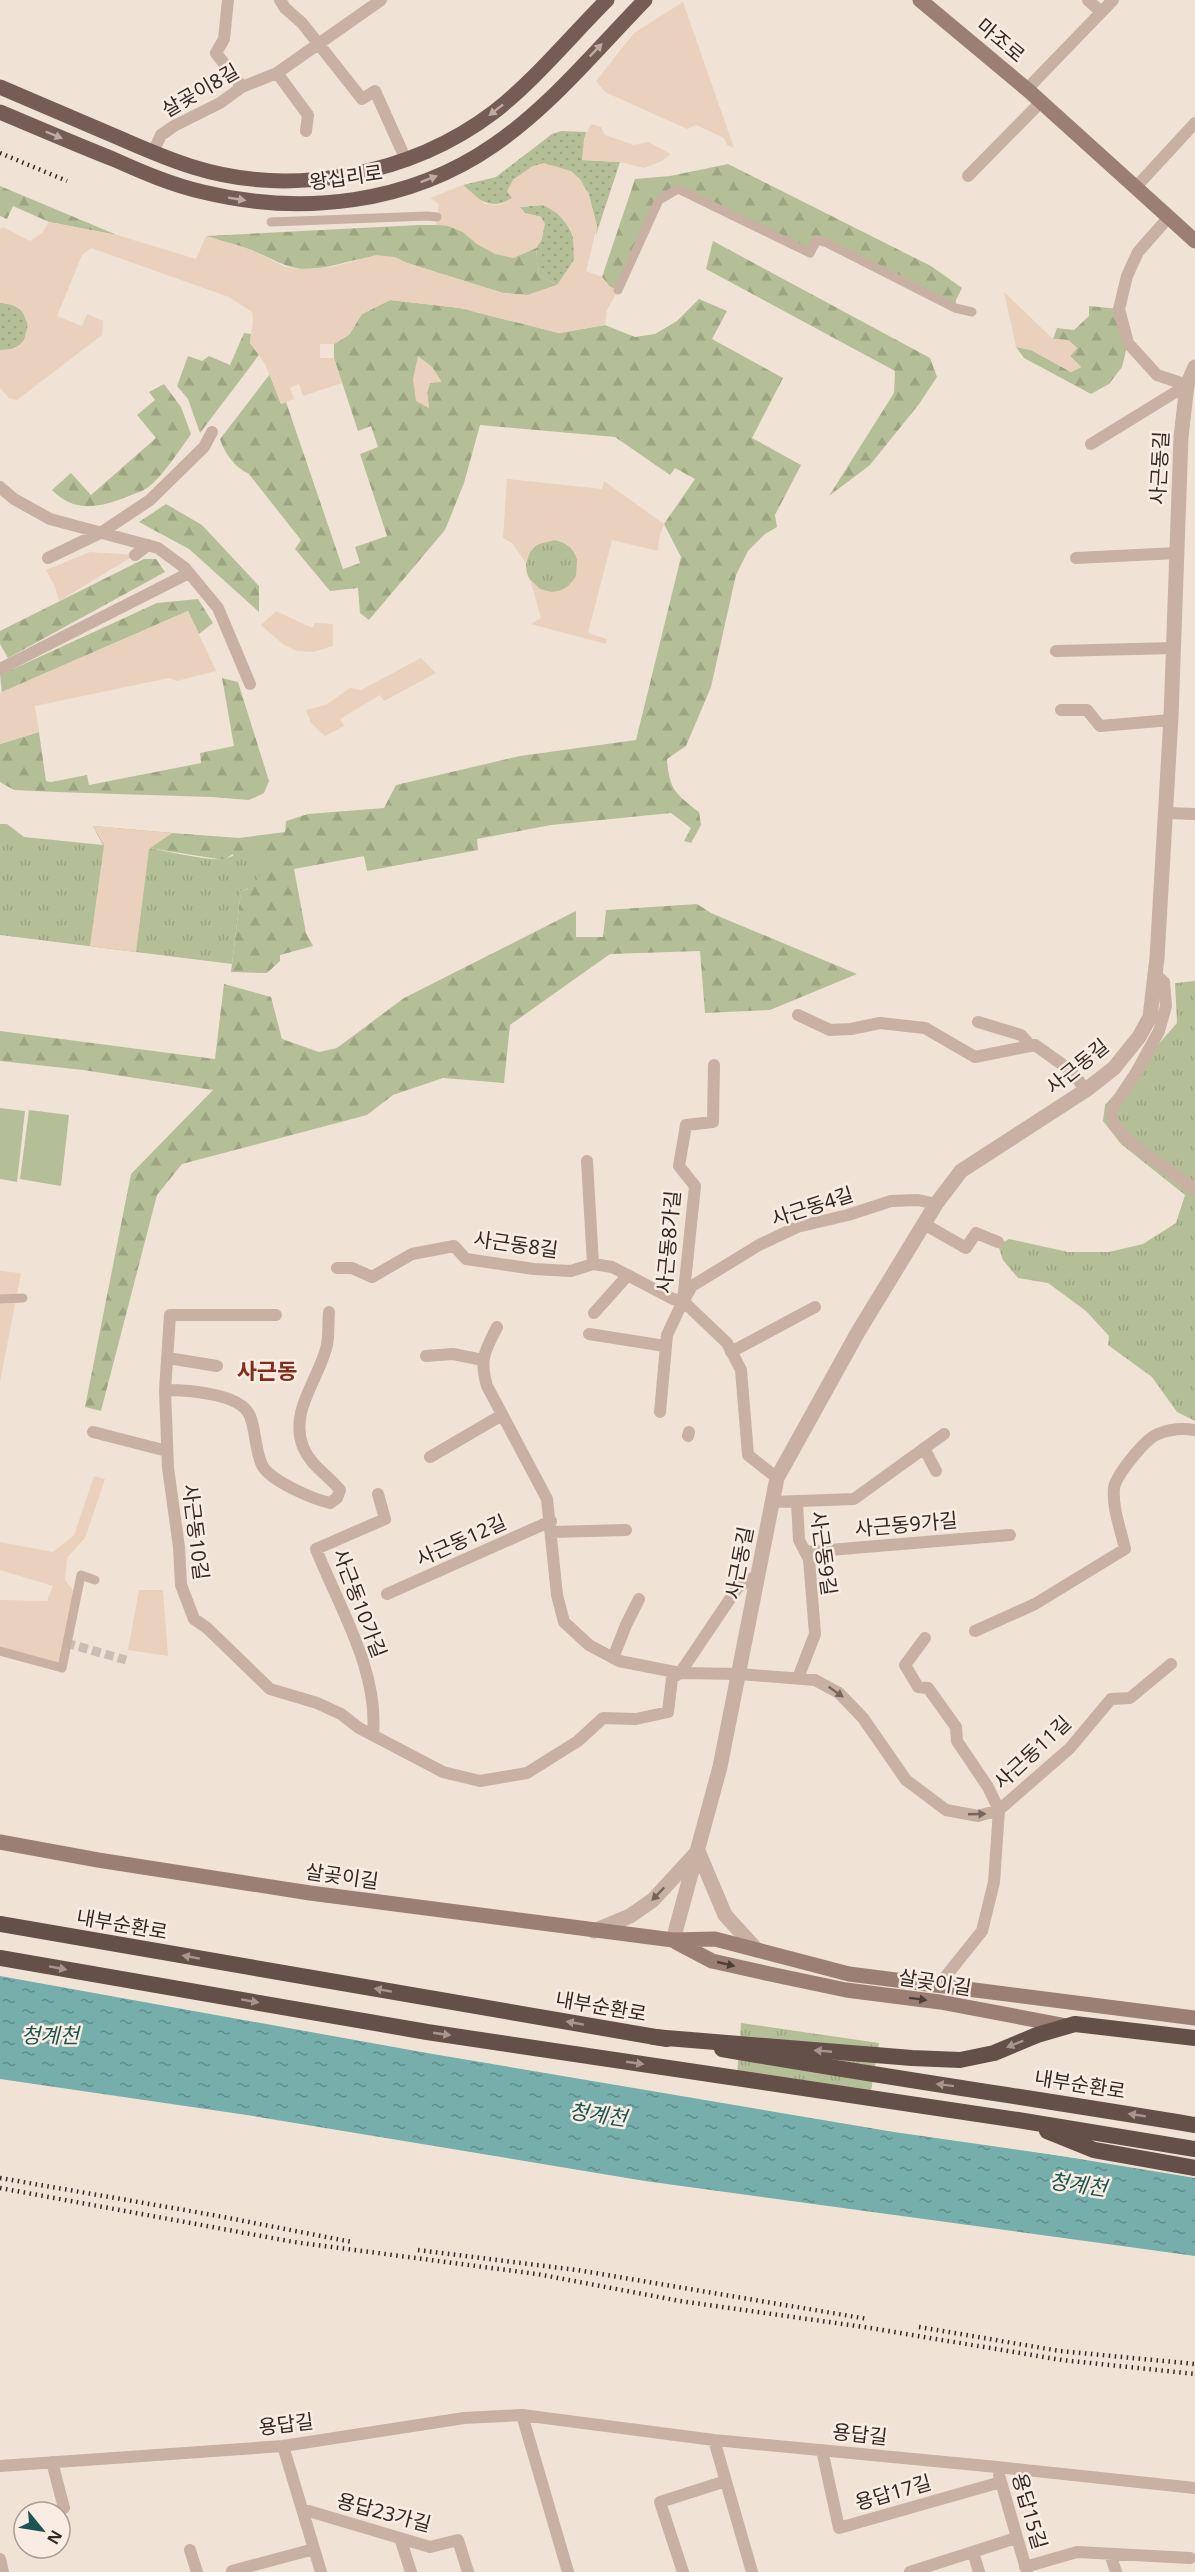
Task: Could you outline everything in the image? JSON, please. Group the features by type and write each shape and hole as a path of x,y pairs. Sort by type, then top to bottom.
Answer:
{"highway":[{"name":"내부순환로","path":"0,1924 882,2077 978,2089 1195,2125"},
{"path":"0,1958 427,2032 1018,2120 1195,2149"},
{"path":"654,2037 960,2060 994,2053 1037,2035 1076,2024 1192,2043"},
{"path":"1018,2120 1094,2150 1195,2168"}],"main road":[{"name":"왕십리로","path":"0,87 194,168 256,180 333,177 406,160 455,138 494,112 607,0"},
{"name":"왕십리로","path":"0,112 155,177 201,192 251,201 309,204 347,202 388,193 426,180 469,160 494,145 533,114 645,0"},
{"path":"633,12 652,0"},
{"name":"마조로","path":"920,0 1041,102 1168,218 1193,237"},
{"name":"살곶이길","path":"2,1843 310,1893 673,1940 715,1939 849,1974 1192,2018"},
{"name":"살곶이길","path":"673,1940 712,1961 846,1990 940,2002 1039,2022 1192,2043"},
{"path":"1192,2018 1177,2026 1175,2032 1178,2039 1192,2043"}],"street":[{"path":"228,0 224,39 216,53 242,87"},
{"path":"297,0 283,4 319,44"},
{"name":"살곶이8길","path":"153,152 161,135 174,126 220,103 242,87 277,72 381,0"},
{"path":"1088,0 1101,12"},
{"name":"마조로","path":"1027,90 1113,0"},
{"name":"왕십리로","path":"319,44 362,99 375,92 406,160"},
{"path":"277,72 308,115 306,131"},
{"path":"968,176 1041,102"},
{"path":"1135,188 1195,123"},
{"path":"618,290 659,200 678,189 810,254 817,240 827,243 955,308 972,312"},
{"path":"271,222 437,217"},
{"path":"1168,218 1138,252 1126,276 1119,309 1128,344 1156,375 1187,385"},
{"name":"사근동길","path":"673,1940 720,1767 777,1478 858,1332 936,1204 961,1171 1086,1090 1114,1068 1139,1037 1150,1017 1155,974 1171,720 1181,437 1187,385 1195,367"},
{"name":"사근동길","path":"1091,444 1187,385"},
{"path":"48,558 102,532 150,500 204,447 212,432"},
{"path":"0,487 14,499 50,519 158,548 189,573 218,609 250,684"},
{"path":"135,555 148,545"},
{"path":"1076,558 1177,553"},
{"path":"0,669 189,573"},
{"path":"1056,651 1174,648"},
{"path":"1061,710 1087,710 1100,726 1171,720"},
{"path":"1166,813 1195,814"},
{"path":"1155,974 1164,982 1166,1006 1159,1031 1114,1106 1112,1114 1114,1125 1156,1163 1195,1190"},
{"path":"798,1015 830,1029 851,1029 880,1023 925,1028 975,1057 1035,1045 1070,1070 1086,1090"},
{"path":"978,1022 1022,1035 1031,1046"},
{"name":"사근동8가길","path":"660,1412 667,1335 683,1301 695,1186 679,1166 686,1125 713,1122 714,1065"},
{"path":"587,1161 593,1264"},
{"name":"사근동4길","path":"683,1301 692,1286 759,1245 797,1227 848,1215 891,1201 918,1200 936,1204"},
{"path":"924,1224 966,1248 976,1233 998,1242"},
{"name":"사근동8길","path":"337,1269 352,1268 372,1277 412,1254 454,1246 466,1259 534,1269 571,1271 593,1264 612,1267 674,1299 683,1301 727,1343 741,1370 747,1455 777,1478"},
{"path":"594,1313 628,1275"},
{"path":"0,1299 23,1298"},
{"path":"731,1352 815,1307"},
{"path":"165,1390 191,1390 236,1402 249,1413 262,1466 279,1480 318,1500 330,1503 338,1498 340,1490 312,1462 304,1448 299,1429 301,1409 327,1345 329,1312"},
{"name":"사근동10길","path":"276,1315 170,1315 165,1390 167,1451 179,1547 181,1585 194,1620 207,1629 270,1689 317,1703 341,1714 359,1728 373,1735"},
{"path":"497,1327 485,1352 482,1367 487,1386 547,1499 557,1595 564,1622 589,1645 613,1658 638,1666 680,1673 739,1674"},
{"path":"589,1334 665,1346"},
{"path":"426,1356 453,1354 483,1360"},
{"path":"168,1358 217,1366"},
{"path":"430,1457 502,1414"},
{"path":"975,1631 1035,1604 1125,1548 1115,1507 1114,1486 1129,1462 1155,1434 1184,1428 1195,1430"},
{"path":"93,1432 167,1451"},
{"name":"사근동9길","path":"772,1502 797,1503 854,1499 944,1434"},
{"path":"924,1448 936,1471"},
{"name":"사근동10가길","path":"373,1735 372,1696 361,1658 316,1549 385,1519 378,1494"},
{"name":"사근동9길","path":"797,1503 799,1540 809,1559 815,1634 798,1678"},
{"name":"사근동12길","path":"387,1594 551,1526 626,1530"},
{"name":"사근동9가길","path":"805,1552 1010,1534"},
{"path":"0,1651 62,1668 81,1575 95,1580"},
{"path":"373,1735 443,1772 480,1781 527,1773 578,1741 603,1718 636,1719 668,1712 672,1678 680,1673 738,1587 758,1575"},
{"path":"613,1658 639,1599"},
{"path":"925,1638 905,1665 918,1687 928,1688 956,1727 957,1741 988,1788 999,1810 994,1882 982,1930 938,1986"},
{"name":"사근동11길","path":"739,1674 815,1680 839,1693 862,1718 906,1780 946,1810 978,1816 999,1810 1070,1748 1111,1700 1130,1698 1171,1664"},
{"path":"594,1931 630,1916 653,1900 698,1851 725,1915 757,1950"},
{"path":"522,2415 568,2572"},
{"name":"용답길","path":"0,2466 283,2446 464,2418 522,2415 714,2440 1195,2488"},
{"path":"714,2440 752,2572"},
{"path":"283,2446 321,2572"},
{"name":"용답17길","path":"822,2450 839,2528 1001,2482"},
{"path":"52,2462 62,2500"},
{"name":"용답15길","path":"997,2467 1026,2569 1077,2552 1190,2558"},
{"path":"683,2572 660,2502 726,2481"},
{"name":"용답23가길","path":"302,2510 430,2547 458,2540 468,2572"},
{"path":"400,2538 411,2572"},
{"path":"910,2572 1016,2538"},
{"path":"232,2571 314,2549"},
{"path":"190,2550 197,2572"},
{"path":"972,2552 978,2572"},
{"path":"1110,2554 1116,2572"},
{"path":"0,2559 3,2572"}],"green space":[{"path":"561,131 586,132 582,160 620,162 596,235 597,226 588,192 533,166 513,180 512,198 498,204 480,200 463,185 496,177 552,134"},
{"path":"728,164 931,266 962,288 955,308 817,241 810,253 678,189 659,200 618,290 610,287 602,277 635,179 670,176"},
{"path":"0,186 117,235 49,222 13,206 7,219 0,216"},
{"path":"543,205 564,220 575,245 572,265 557,285 539,275 536,248 542,239 541,217 525,213 519,207"},
{"path":"448,225 463,232 477,244 513,258 536,248 539,275 557,285 528,295 503,293 383,257 360,259 312,269 295,268 259,253 206,236"},
{"path":"713,241 930,358 937,377 919,404 870,465 829,496 894,393 895,371 706,269"},
{"path":"699,299 727,311 712,339 783,378 752,438 801,465 775,515 777,527 765,534 748,551 736,575 711,687 686,746 667,759 670,778 675,790 699,812 701,825 691,843 684,841 691,828 671,813 551,825 477,839 478,850 367,871 364,856 294,869 306,933 313,946 280,955 280,961 267,973 231,972 241,891 248,889 233,854 224,860 149,848 172,833 239,838 285,832 286,821 308,814 384,808 396,785 520,756 636,740 681,557 664,524 695,479 675,468 670,475 615,437 480,425 464,483 445,530 369,620 360,613 358,588 330,591 295,549 301,540 248,473 231,459 220,439 270,374 281,404 286,402 343,569 360,563 355,547 387,536 360,454 378,447 371,426 358,431 334,358 334,344 349,334 362,314 390,300 460,308 559,333 605,325 635,337 655,334 677,321","holes":["418,357 432,367 441,381 430,383 427,392 429,408"]},
{"path":"0,303 12,305 21,310 26,318 28,328 26,337 21,344 12,349 0,350"},
{"path":"1089,306 1119,309 1128,343 1122,367 1109,384 1091,394 1024,358 1016,347 1031,350 1071,372 1081,367 1070,356 1077,348 1068,340 1053,339 1057,328 1074,330 1089,316"},
{"path":"244,333 251,334 250,343 259,355 200,433 188,399 177,386 188,356 202,361 209,356 230,365"},
{"path":"164,384 181,407 191,434 152,484 143,491 119,500 89,506 70,503 52,490 71,473 91,495 156,438 137,415 155,400 149,392"},
{"path":"166,504 202,525 259,586 259,612 189,549 139,522"},
{"path":"552,540 562,542 570,548 576,556 578,566 576,576 570,584 562,590 552,592 542,590 534,584 528,576 526,566 528,556 534,548 542,542"},
{"path":"144,559 156,559 165,572 8,658 0,644 0,631"},
{"path":"198,599 213,623 199,634 188,611 2,692 0,675 157,603"},
{"path":"222,678 238,682 269,781 264,793 249,800 56,792 14,790 0,782 0,744 39,732 46,781 51,782 87,775 89,785 201,763 200,753 234,746"},
{"path":"0,824 7,824 24,837 103,845 93,826 172,833 149,848 217,859 242,853 256,856 262,866 261,872 254,884 241,891 232,964 0,935"},
{"path":"697,904 711,913 857,974 770,1010 705,1013 700,951 610,954 510,1025 504,1083 443,1078 393,1095 367,1115 182,1164 157,1195 101,1411 85,1407 131,1174 213,1090 83,1070 0,1061 0,1031 215,1059 224,984 271,997 282,1039 319,1052 337,1048 404,998 576,911 576,937 603,937 606,910"},
{"path":"1195,981 1195,1421 1177,1412 1152,1377 1108,1345 1109,1336 1086,1311 1048,1283 1018,1278 1003,1260 998,1245 1009,1239 1068,1252 1109,1252 1143,1244 1176,1223 1185,1195 1121,1144 1103,1121 1105,1105 1177,1023 1175,983"},
{"path":"0,1108 25,1111 17,1182 0,1179"},
{"path":"29,1110 69,1115 61,1186 20,1179"},
{"path":"741,2023 879,2043 870,2097 737,2076"}],"shaded area":[{"path":"683,2 734,148 727,145 724,138 696,125 687,129 605,92 596,81 634,33"},
{"path":"591,124 601,127 605,135 634,145 648,142 671,154 662,161 644,168 620,162 582,160 584,138"},
{"path":"544,163 571,171 580,179 588,193 597,226 586,271 602,277 610,287 618,290 607,310 605,325 559,333 460,308 390,300 362,314 349,335 334,344 320,344 320,358 334,358 342,383 303,396 299,384 290,388 294,399 281,404 265,364 250,343 252,312 229,297 91,248 82,255 57,316 82,326 87,314 103,321 102,335 17,400 9,398 0,388 0,350 19,346 24,340 28,325 22,310 15,305 0,303 0,229 3,227 30,241 42,233 49,222 117,235 196,259 206,236 252,250 285,267 298,269 332,267 376,255 395,257 407,263 503,293 528,295 557,285 574,260 570,228 557,213 543,205 520,207 525,213 541,217 545,224 542,239 536,248 513,258 495,254 477,244 463,232 448,226 436,225 439,204 430,198 463,185 485,204 499,205 512,198 507,191 513,180 533,166"},
{"path":"1004,292 1053,339 1068,340 1077,348 1070,356 1081,367 1071,372 1031,350 1016,347"},
{"path":"418,356 432,367 441,382 430,383 427,392 429,408 416,401 413,379"},
{"path":"507,479 602,489 604,481 664,524 659,538 658,551 612,540 588,633 607,639 606,644 531,624 541,618 530,579 540,589 551,592 560,591 576,577 577,559 574,551 565,543 555,540 536,545 530,552 526,563 512,543 503,538"},
{"path":"90,552 135,555 59,601 46,570"},
{"path":"188,611 216,671 177,681 169,678 35,706 39,732 0,744 0,693"},
{"path":"276,611 312,628 315,623 333,624 333,646 313,652 297,651 284,645 261,625"},
{"path":"421,658 436,673 384,701 380,695 340,719 344,726 325,736 311,723 306,710 326,705 350,688 361,690"},
{"path":"93,826 172,833 149,849 136,952 90,946 104,845"},
{"path":"0,1271 21,1273 0,1382"},
{"path":"94,1476 105,1479 85,1538 67,1558 65,1580 76,1594 62,1668 0,1651 0,1600 47,1601 53,1586 0,1570 0,1542 53,1552 74,1535"},
{"path":"139,1590 163,1590 168,1656 128,1650"}],"water":[{"name":"청계천","path":"0,1976 427,2053 894,2132 1195,2175 1195,2256 645,2181 247,2115 0,2079"}],"pier":[{"path":"935,2134 1195,2172 1195,2178 1013,2148"}],"tunnel":[{"path":"66,1643 126,1660"}],"railway":[{"path":"0,153 67,181"},
{"path":"0,2178 352,2242"},
{"path":"0,2188 294,2242 537,2274 680,2301 864,2327 1062,2360 1195,2374"},
{"path":"418,2250 577,2270 868,2319"},
{"path":"919,2327 1060,2351 1195,2364"}],"district":[{"name":"사근동","path":"267,1370"}]}
